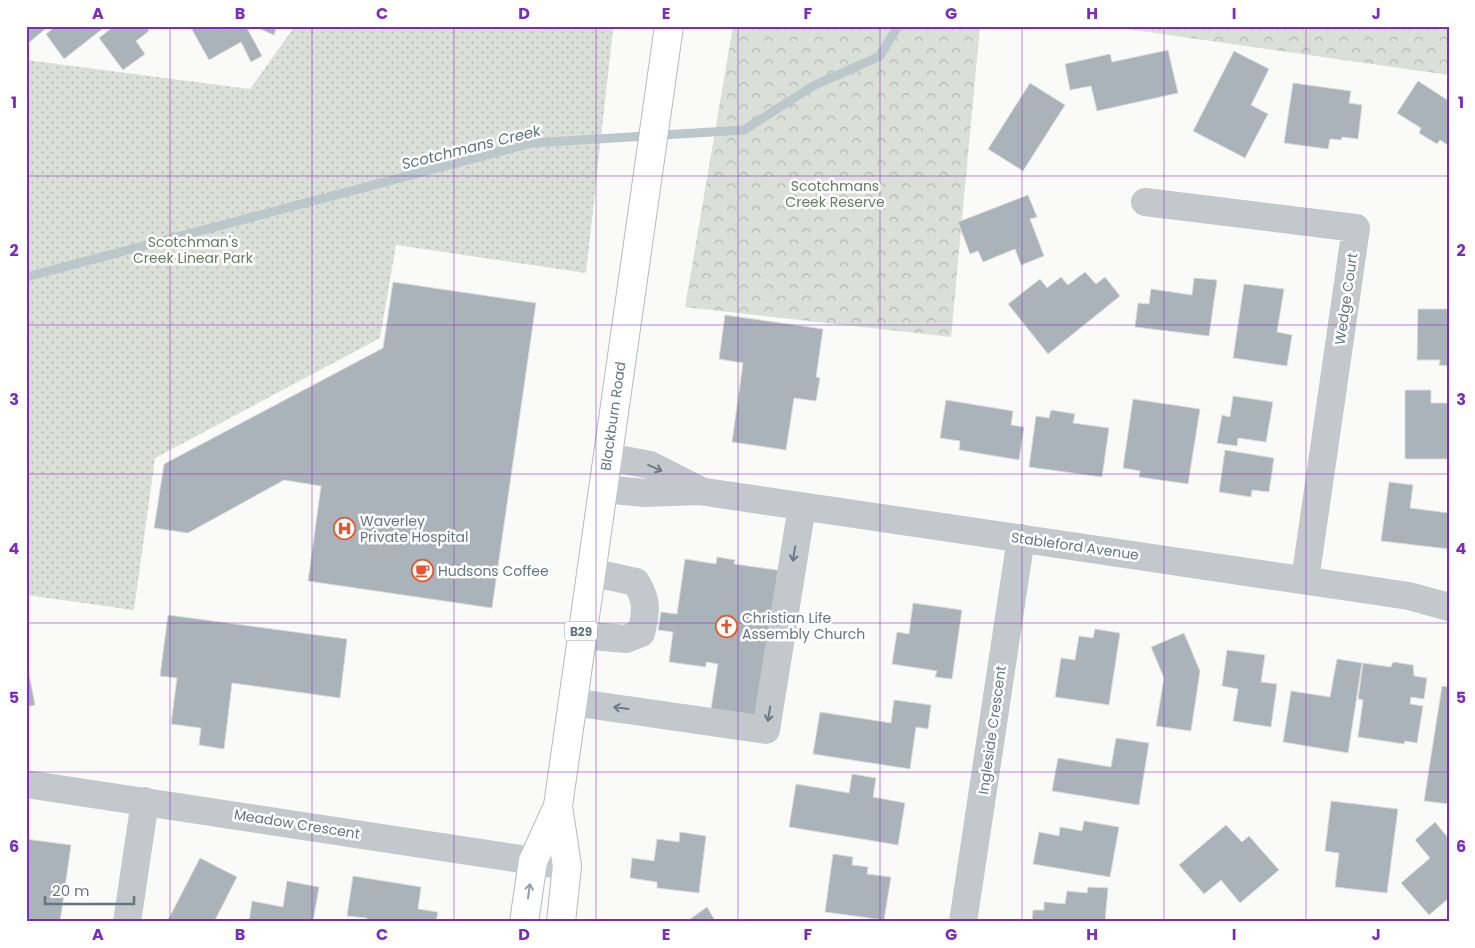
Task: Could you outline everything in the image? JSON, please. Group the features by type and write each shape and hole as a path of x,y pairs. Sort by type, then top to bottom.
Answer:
{"main road":[{"name":"Blackburn Road","path":"561,922 567,866 558,806 669,26"},
{"name":"Blackburn Road","path":"524,922 533,861 558,806"}],"street":[{"name":"Wedge Court","path":"1145,202 1356,228 1305,580"},
{"name":"Stableford Avenue","path":"608,457 650,465 699,490"},
{"name":"Stableford Avenue","path":"603,489 645,494 699,490 1409,596 1449,607"},
{"path":"572,702 766,730 802,506"},
{"name":"Ingleside Crescent","path":"963,922 1021,538"},
{"path":"581,635 626,639 641,633 647,607 636,582 590,572"},
{"name":"Meadow Crescent","path":"26,784 567,866"},
{"path":"127,922 145,801"}],"green space":[{"name":"Scotchman's Creek Linear Park","path":"295,26 594,26 613,29 586,273 396,245 380,338 155,458 134,610 26,595 26,60 250,89"},
{"name":"Scotchmans Creek Reserve","path":"733,26 980,26 951,337 685,307"},
{"path":"1106,26 1449,26 1449,75"}],"building":[{"path":"26,26 49,26 26,45"},
{"path":"56,26 106,26 64,59 46,34"},
{"path":"114,26 146,26 149,31 136,41 145,54 123,70 99,38"},
{"path":"190,26 246,26 262,56 251,62 241,42 209,60"},
{"path":"253,26 277,26 274,35"},
{"path":"1168,50 1178,93 1097,111 1091,86 1070,90 1065,64 1110,54 1112,62"},
{"path":"1234,51 1269,69 1251,105 1268,114 1245,158 1193,131"},
{"path":"1418,81 1449,101 1449,146 1440,140 1437,144 1419,133 1421,128 1397,113"},
{"path":"1030,83 1065,105 1023,171 988,149"},
{"path":"1293,83 1351,91 1349,103 1362,105 1358,139 1342,137 1341,140 1330,139 1328,149 1284,143"},
{"path":"1028,195 1037,217 1030,219 1044,256 1021,265 1015,249 983,262 978,251 970,254 958,222"},
{"path":"1085,272 1096,284 1105,277 1120,296 1048,354 1008,304 1040,279 1047,288 1061,277 1068,285"},
{"path":"1194,278 1217,280 1209,336 1135,327 1138,303 1149,304 1151,289 1192,295"},
{"path":"393,282 536,303 492,608 308,581 321,486 284,480 188,533 154,528 164,464 383,348"},
{"path":"1244,284 1284,289 1277,332 1292,335 1287,366 1233,358"},
{"path":"1418,309 1449,309 1449,366 1439,365 1440,360 1417,360"},
{"path":"725,315 823,329 816,377 820,378 816,401 794,398 786,450 732,442 743,363 719,359"},
{"path":"1405,390 1431,390 1431,403 1449,403 1449,459 1405,459"},
{"path":"1233,396 1273,402 1266,442 1238,438 1237,446 1217,443 1222,415 1230,417"},
{"path":"1133,399 1200,409 1188,484 1139,477 1140,471 1123,468"},
{"path":"946,400 1013,411 1011,425 1024,427 1019,460 959,450 960,441 940,438"},
{"path":"1051,410 1075,414 1073,423 1109,428 1102,477 1029,467 1036,416 1049,418"},
{"path":"1225,450 1274,458 1269,492 1252,490 1251,497 1219,492"},
{"path":"1389,482 1413,485 1410,508 1449,513 1449,549 1381,541"},
{"path":"717,557 735,560 734,564 784,571 761,722 710,715 718,664 706,662 706,667 669,662 673,632 658,630 661,612 677,614 685,559 716,564"},
{"path":"913,603 962,610 952,679 935,677 937,671 892,664 897,632 909,634"},
{"path":"168,615 347,639 340,698 232,683 224,749 199,745 201,728 171,724 177,678 160,676"},
{"path":"1095,629 1120,633 1109,705 1055,697 1061,658 1075,660 1079,636 1093,638"},
{"path":"1184,633 1200,671 1191,731 1156,726 1164,678 1151,647"},
{"path":"1227,650 1265,655 1261,682 1277,684 1271,727 1233,721 1238,689 1222,686"},
{"path":"26,658 35,705 26,707"},
{"path":"1337,659 1362,663 1348,753 1283,742 1291,691 1330,697"},
{"path":"1393,662 1413,665 1414,676 1427,678 1424,699 1411,697 1410,704 1423,706 1417,743 1405,741 1404,744 1358,737 1363,700 1358,699 1363,663 1391,667"},
{"path":"1442,686 1449,687 1449,804 1424,801"},
{"path":"894,700 931,705 928,729 916,727 910,769 813,754 820,712 891,723"},
{"path":"1116,738 1149,743 1139,805 1052,791 1058,758 1111,767"},
{"path":"852,774 876,778 873,797 905,803 898,845 789,827 796,784 849,793"},
{"path":"1331,801 1398,809 1387,893 1335,887 1339,853 1325,851"},
{"path":"1084,821 1119,827 1110,877 1033,864 1039,832 1059,836 1060,827 1082,831"},
{"path":"1435,822 1449,839 1449,898 1429,915 1401,883 1430,858 1415,840"},
{"path":"1226,825 1242,842 1249,836 1279,870 1240,903 1221,880 1204,894 1179,865"},
{"path":"680,832 706,836 699,893 657,888 657,882 630,878 632,858 654,861 657,839 679,842"},
{"path":"26,839 71,845 60,922 26,922"},
{"path":"833,854 853,857 852,865 868,867 867,874 891,877 884,920 825,912"},
{"path":"200,858 237,877 214,922 167,922"},
{"path":"353,876 421,887 418,909 438,912 436,922 366,922 367,918 347,916"},
{"path":"287,881 319,887 313,922 249,922 252,901 283,907"},
{"path":"1088,887 1108,888 1105,922 1032,922 1033,910 1044,910 1044,902 1065,904 1067,891 1087,893"},
{"path":"707,907 716,922 686,922"}],"waterway":[{"name":"Scotchmans Creek","path":"26,277 532,143 744,130 813,86 880,56 898,26"}],"place":[{"name":"Waverley Private Hospital","path":"344,529"},
{"name":"Hudsons Coffee","path":"422,571"},
{"name":"Christian Life Assembly Church","path":"726,626"}]}
